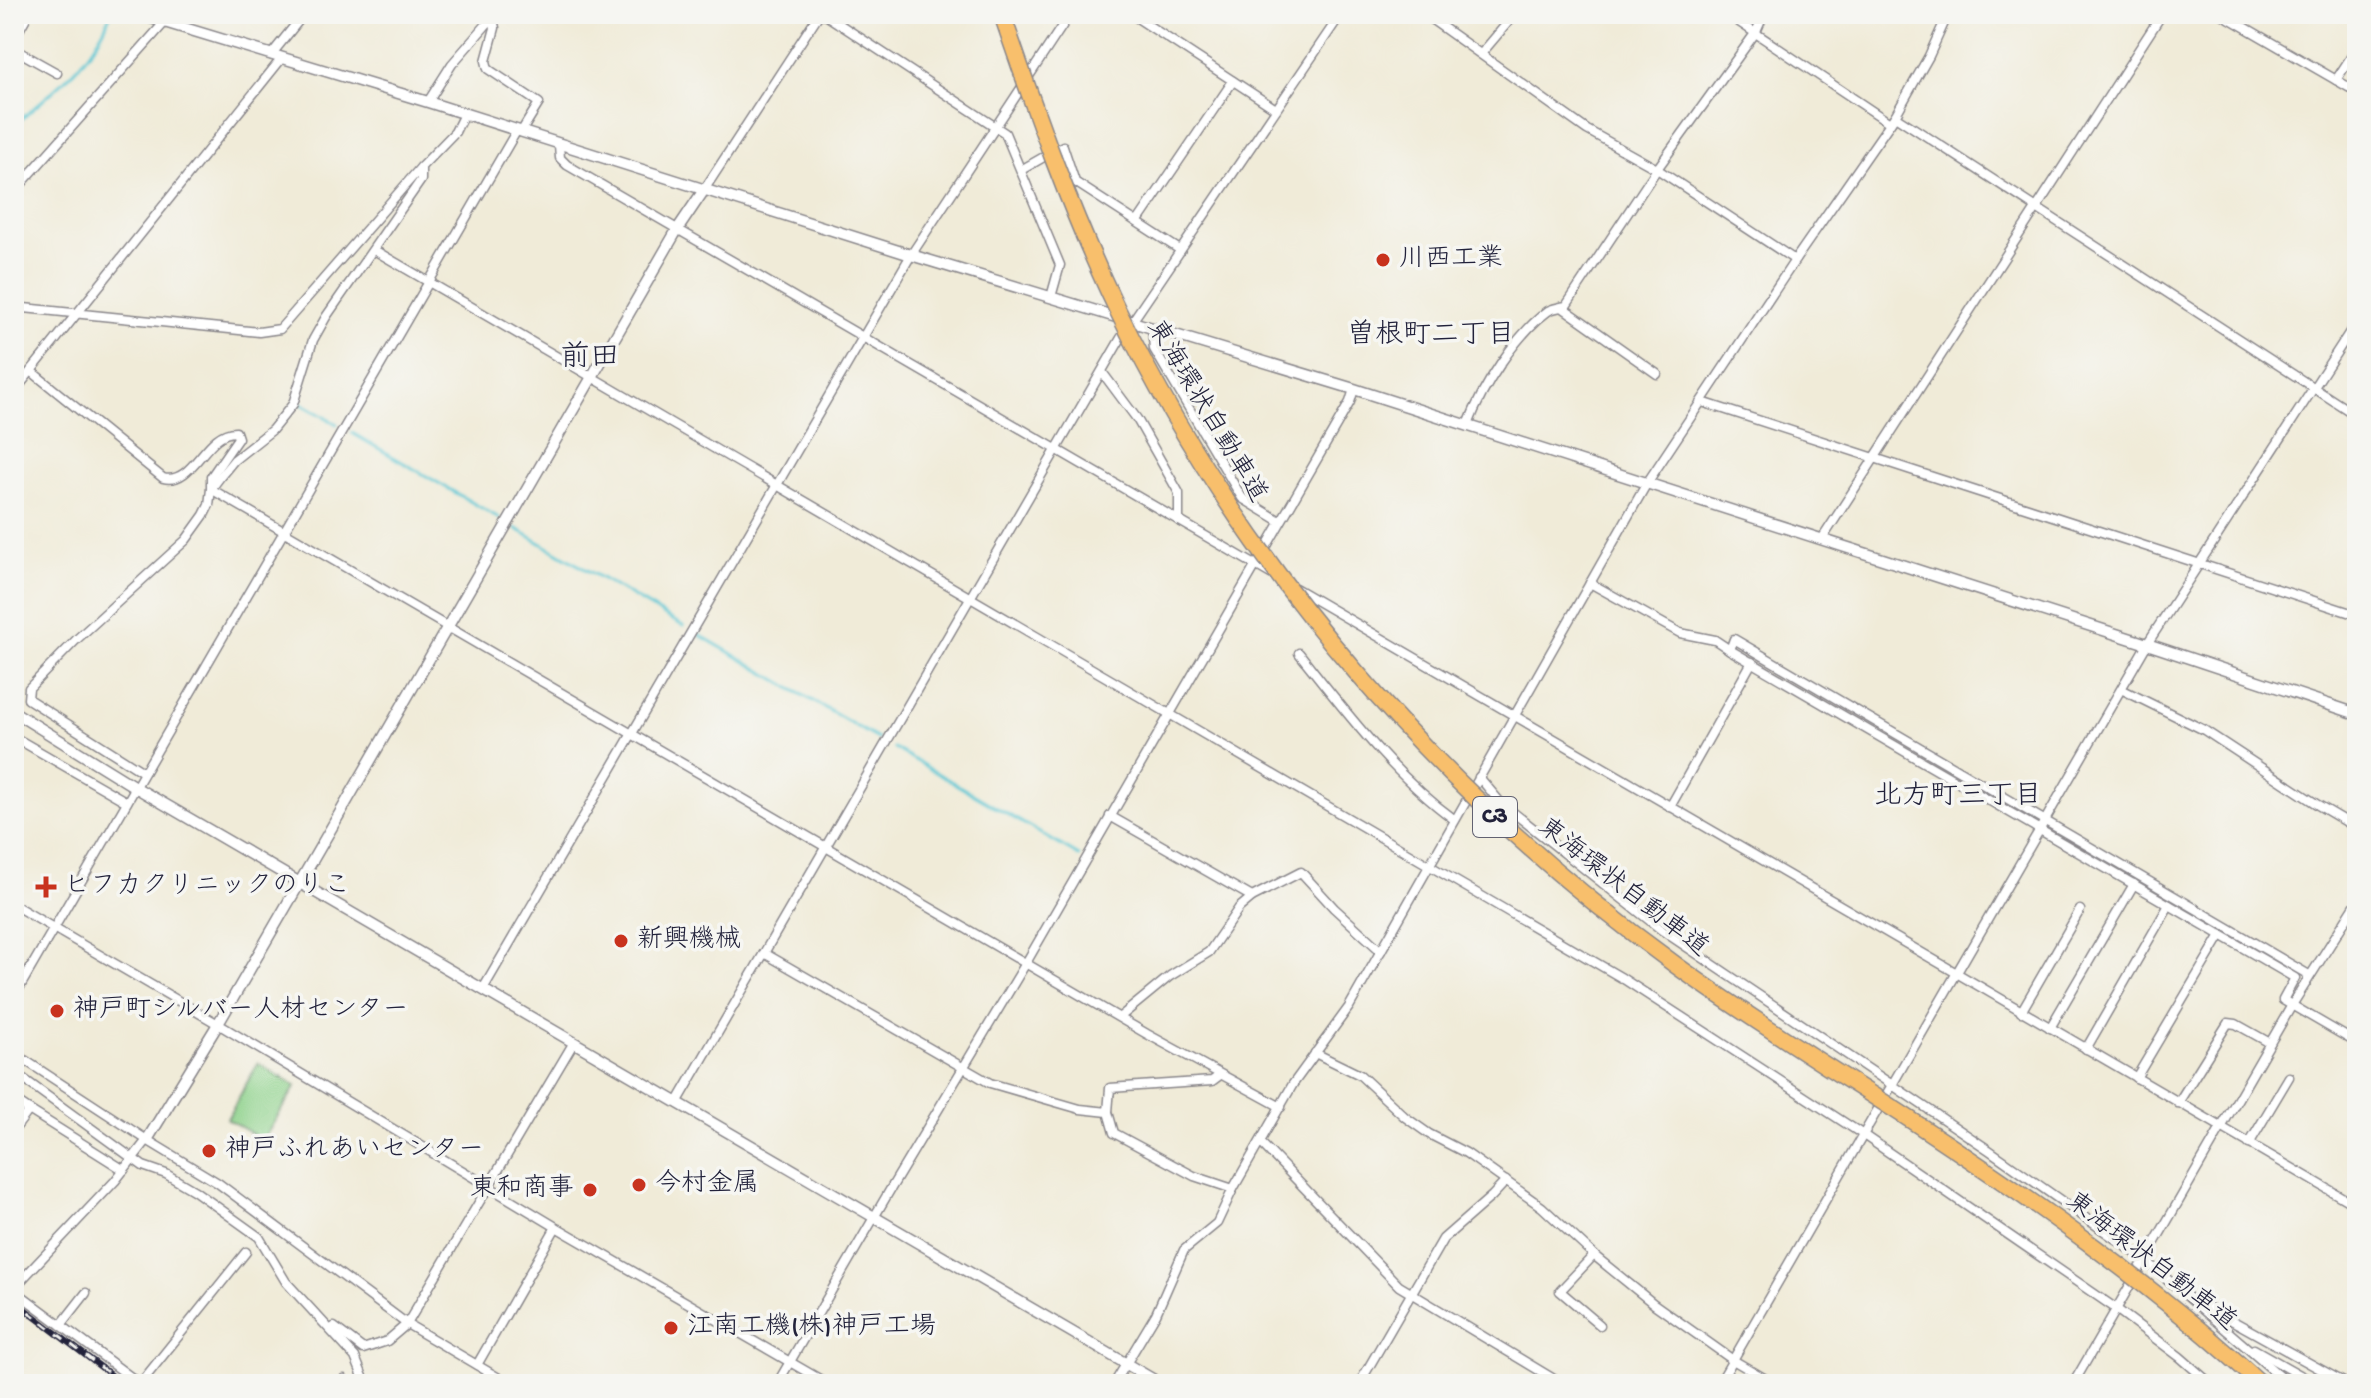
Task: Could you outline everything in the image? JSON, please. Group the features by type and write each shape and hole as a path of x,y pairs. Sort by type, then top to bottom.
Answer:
{"highway":[{"name":"東海環状自動車道","path":"1002,14 1035,114 1073,212 1117,309 1164,399 1266,559 1380,701 1444,770 1520,841 1598,906 1739,1008 2028,1199 2129,1272 2261,1384"}],"street":[{"path":"14,39 28,14"},
{"path":"138,14 168,18 277,56 559,145 1354,389 2357,714"},
{"path":"14,392 277,56 304,14"},
{"path":"246,1252 140,1384 14,1289 124,1170 147,1140 218,1024 677,230 821,14 1005,133 1060,265 1051,297"},
{"path":"483,989 911,255 1070,14"},
{"path":"1131,14 1276,109"},
{"path":"677,1103 1132,321 1341,14"},
{"path":"1424,14 1587,130 1657,169 1795,260"},
{"path":"1481,54 1515,14"},
{"path":"1727,14 2357,416"},
{"path":"1468,425 1476,403 1502,362 1550,309 1566,306 1586,279 1657,169 1756,32 1764,14"},
{"path":"1114,1384 1156,1314 1184,1250 1217,1223 1293,1084 1349,1007 1647,483 1892,120 1929,56 1948,14"},
{"path":"1822,539 2162,14"},
{"path":"2222,14 2357,92"},
{"path":"428,102 452,64 493,15"},
{"path":"14,997 429,283 519,131 539,103 488,69 486,61 495,28 493,15"},
{"path":"14,192 168,18"},
{"path":"2336,80 2357,48"},
{"path":"14,49 57,73"},
{"path":"1138,221 1233,81"},
{"path":"14,307 259,332 280,329 330,269 375,223 402,187 455,132 464,114"},
{"path":"559,145 560,158 567,165 677,230 2357,1206"},
{"path":"1021,170 1063,146 1075,182 1180,250"},
{"path":"211,489 234,460 272,430 293,404 313,340 421,180 421,167"},
{"path":"374,250 1622,978 1862,1134 2115,1308 2211,1384"},
{"path":"1562,307 1657,374"},
{"path":"1719,1384 2147,644 2357,321"},
{"path":"1152,327 1154,349 1242,498 1280,521"},
{"path":"31,371 163,478 171,480 180,477 213,442 227,432 236,432 238,438 211,477 209,505 186,540 77,639 29,688 28,699 143,772"},
{"path":"1102,372 1137,419 1179,493 1179,521"},
{"path":"777,1384 1026,963 1350,402 1354,389"},
{"path":"1702,402 2357,615"},
{"path":"211,489 1026,963 1281,1107"},
{"path":"1590,583 1680,633 1715,640 2295,978 2283,1000 2357,1043"},
{"path":"1730,650 1734,639 2309,975"},
{"path":"1299,653 1356,724 1429,801 1455,820"},
{"path":"1670,807 1752,662"},
{"path":"2123,690 2204,730 2357,828"},
{"path":"14,712 135,787 1161,1384"},
{"path":"14,737 127,802"},
{"path":"1479,777 1500,802 1663,931 1989,1150 2144,1259 2289,1384"},
{"path":"1110,816 1252,897"},
{"path":"1120,1017 1170,976 1209,952 1239,908 1252,897 1301,872 1334,908 1381,951"},
{"path":"2050,1028 2134,884"},
{"path":"2073,1384 2309,975 2357,902"},
{"path":"14,905 556,1227 828,1384"},
{"path":"2086,1049 2169,905"},
{"path":"2021,1012 2080,910"},
{"path":"2136,1078 2221,935"},
{"path":"764,953 990,1083 1080,1109 1108,1112"},
{"path":"2178,1103 2228,1023 2236,1024 2270,1043"},
{"path":"318,1314 363,1349 387,1341 407,1324 574,1042"},
{"path":"14,1053 218,1183 407,1324 509,1384"},
{"path":"1315,1053 1360,1075 1417,1125 1542,1207 1654,1304 1733,1360 1774,1384"},
{"path":"14,1072 133,1159 195,1191 259,1237 286,1282 355,1357 366,1384"},
{"path":"1220,1075 1212,1081 1110,1088 1108,1112 1114,1133 1194,1176 1233,1189"},
{"path":"2249,1144 2289,1077"},
{"path":"14,1100 124,1170"},
{"path":"14,1130 29,1110"},
{"path":"1261,1143 1356,1245 1409,1295 1562,1384"},
{"path":"1359,1384 1443,1239 1506,1181"},
{"path":"477,1365 556,1227"},
{"path":"1594,1255 1560,1291 1600,1325"},
{"path":"61,1325 86,1293"},
{"path":"2188,1296 2347,1384"},
{"path":"2239,1340 2316,1384"}],"green space":[{"path":"258,1063 296,1086 263,1140 227,1119"}],"waterway":[{"path":"14,126 81,63 93,48 110,15"},
{"path":"300,403 337,424"},
{"path":"352,433 499,518"},
{"path":"515,528 683,626"},
{"path":"698,634 878,739"},
{"path":"894,748 1079,856"}],"railway":[{"path":"14,1301 123,1384"}],"place":[{"name":"川西工業","path":"1383,260"},
{"name":"ヒフカクリニックのりこ","path":"46,887"},
{"name":"新興機械","path":"621,941"},
{"name":"神戸町シルバー人材センター","path":"57,1011"},
{"name":"神戸ふれあいセンター","path":"209,1151"},
{"name":"今村金属","path":"639,1185"},
{"name":"東和商事","path":"590,1190"},
{"name":"江南工機(株)神戸工場","path":"671,1328"}],"district":[{"name":"曽根町二丁目","path":"1431,336"},
{"name":"前田","path":"590,359"},
{"name":"北方町三丁目","path":"1958,797"}]}
